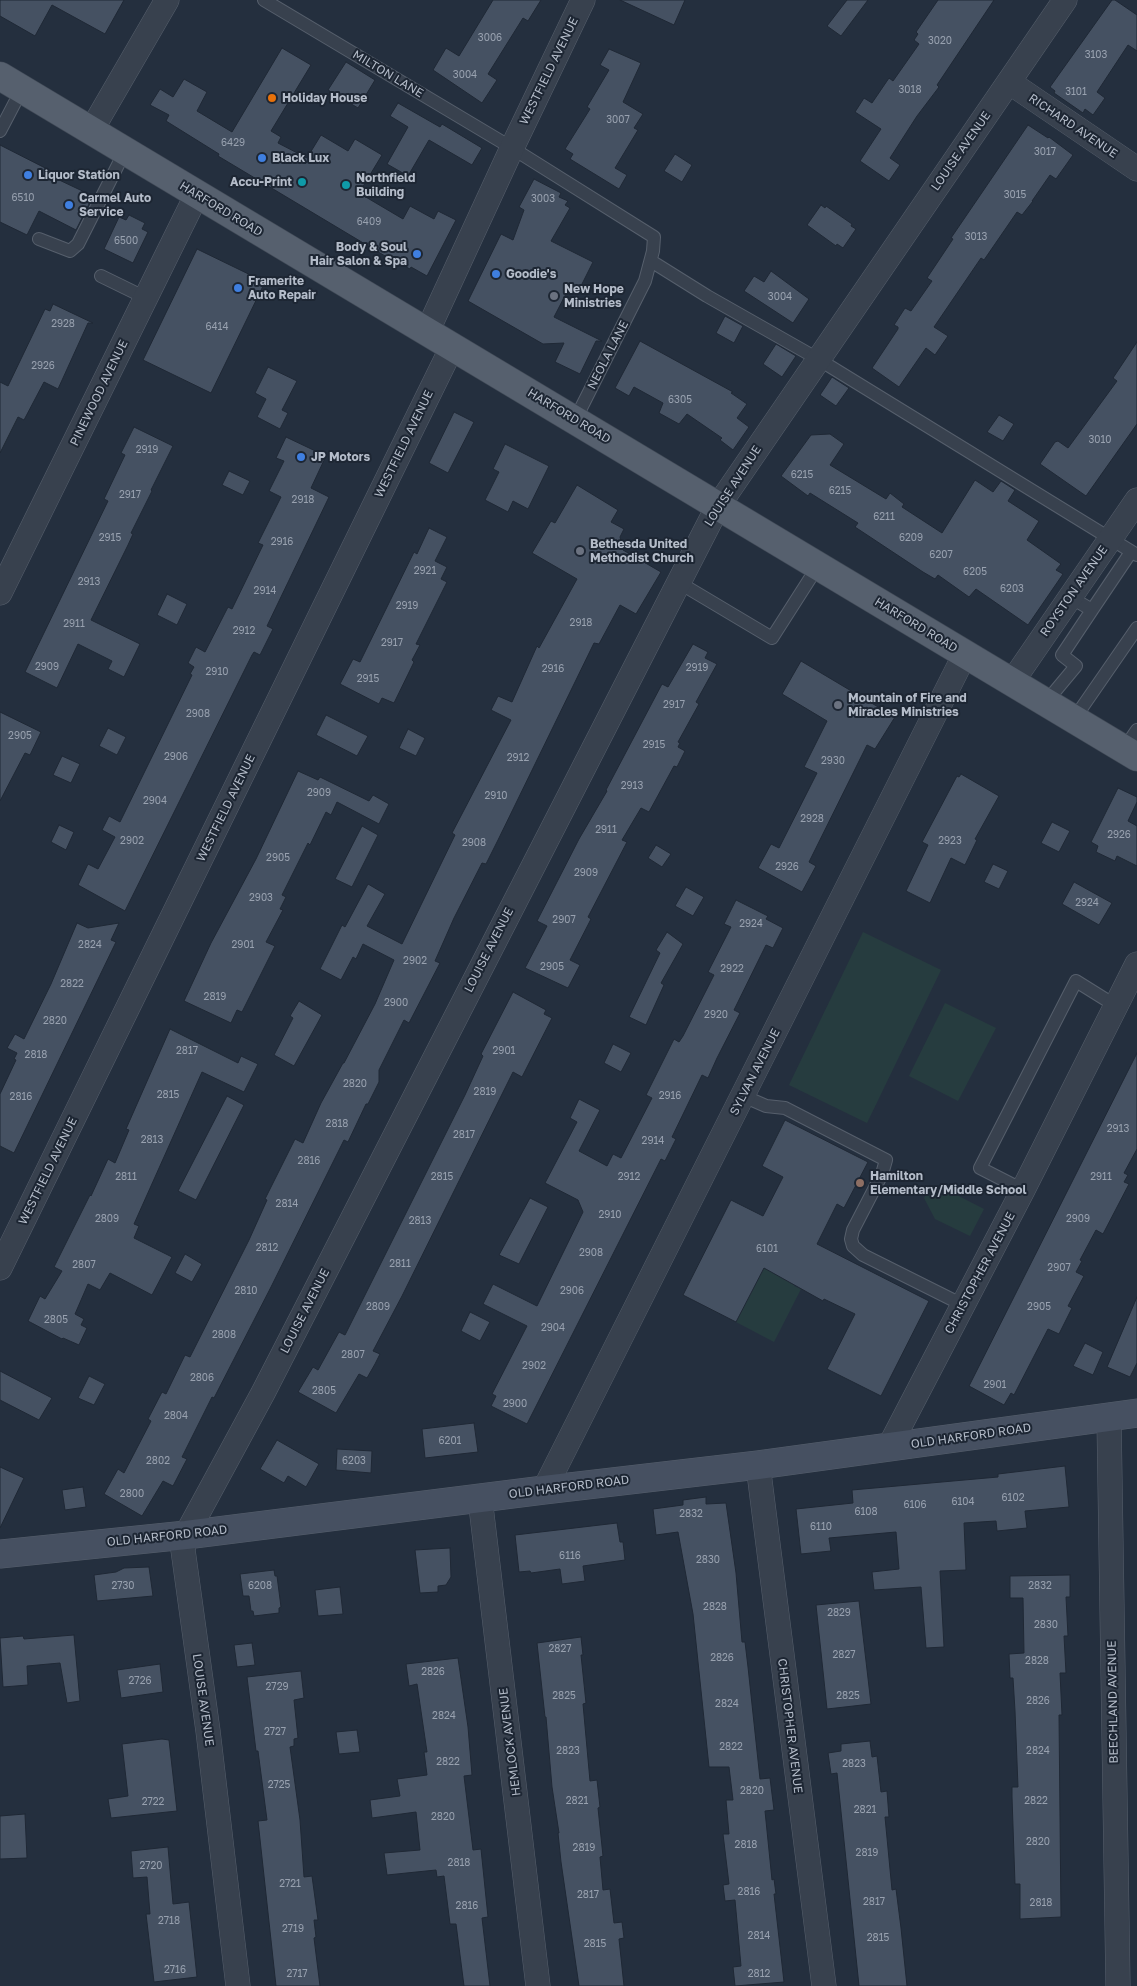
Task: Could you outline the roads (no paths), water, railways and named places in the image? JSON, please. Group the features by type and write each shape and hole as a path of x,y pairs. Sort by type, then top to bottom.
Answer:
{"main road":[{"name":"HARFORD ROAD","path":"11,83 1074,719 1133,745"}],"street":[{"path":"91,131 167,0"},
{"name":"WESTFIELD AVENUE","path":"426,332 584,0"},
{"name":"LOUISE AVENUE","path":"238,1986 209,1740 183,1550 186,1535 263,1393 718,506 1065,0"},
{"name":"RICHARD AVENUE","path":"1008,82 1137,170"},
{"name":"PINEWOOD AVENUE","path":"0,593 197,194"},
{"name":"WESTFIELD AVENUE","path":"0,1268 452,347"},
{"name":"ROYSTON AVENUE","path":"1012,682 1137,500"},
{"name":"SYLVAN AVENUE","path":"544,1490 965,654"},
{"name":"CHRISTOPHER AVENUE","path":"889,1447 1023,1190 1137,964"},
{"name":"OLD HARFORD ROAD","path":"0,1554 186,1535 758,1465 1137,1413"},
{"name":"BEECHLAND AVENUE","path":"1109,1418 1118,1986"},
{"name":"CHRISTOPHER AVENUE","path":"758,1465 824,1986"},
{"name":"HEMLOCK AVENUE","path":"480,1498 538,1986"}],"lane":[{"name":"MILTON LANE","path":"264,0 512,148 654,237 651,261"},
{"path":"0,131 11,83"},
{"path":"40,239 70,251 78,244 125,151"},
{"path":"651,261 707,296 818,359 1134,554 1092,610 1062,655 1076,666 1046,702"},
{"name":"NEOLA LANE","path":"575,420 646,281 651,261"},
{"path":"101,276 146,298"},
{"path":"678,582 772,638 818,566"},
{"path":"1070,597 1092,610"},
{"path":"1074,719 1137,628"},
{"path":"1023,1190 980,1168 1076,981 1116,1006"},
{"path":"743,1096 766,1106 785,1108 886,1160 882,1174 853,1230 851,1239 853,1246 863,1255 963,1306"}],"place":[{"name":"Holiday House","path":"272,98"},
{"name":"Black Lux","path":"262,158"},
{"name":"Liquor Station","path":"28,175"},
{"name":"Accu-Print","path":"302,182"},
{"name":"Northfield Building","path":"346,185"},
{"name":"Carmel Auto Service","path":"69,205"},
{"name":"Body & Soul Hair Salon & Spa","path":"417,254"},
{"name":"Goodie's","path":"496,274"},
{"name":"Framerite Auto Repair","path":"238,288"},
{"name":"New Hope Ministries","path":"554,296"},
{"name":"JP Motors","path":"301,457"},
{"name":"Bethesda United Methodist Church","path":"580,551"},
{"name":"Mountain of Fire and Miracles Ministries","path":"838,705"},
{"name":"Hamilton Elementary/Middle School","path":"860,1183"}]}
